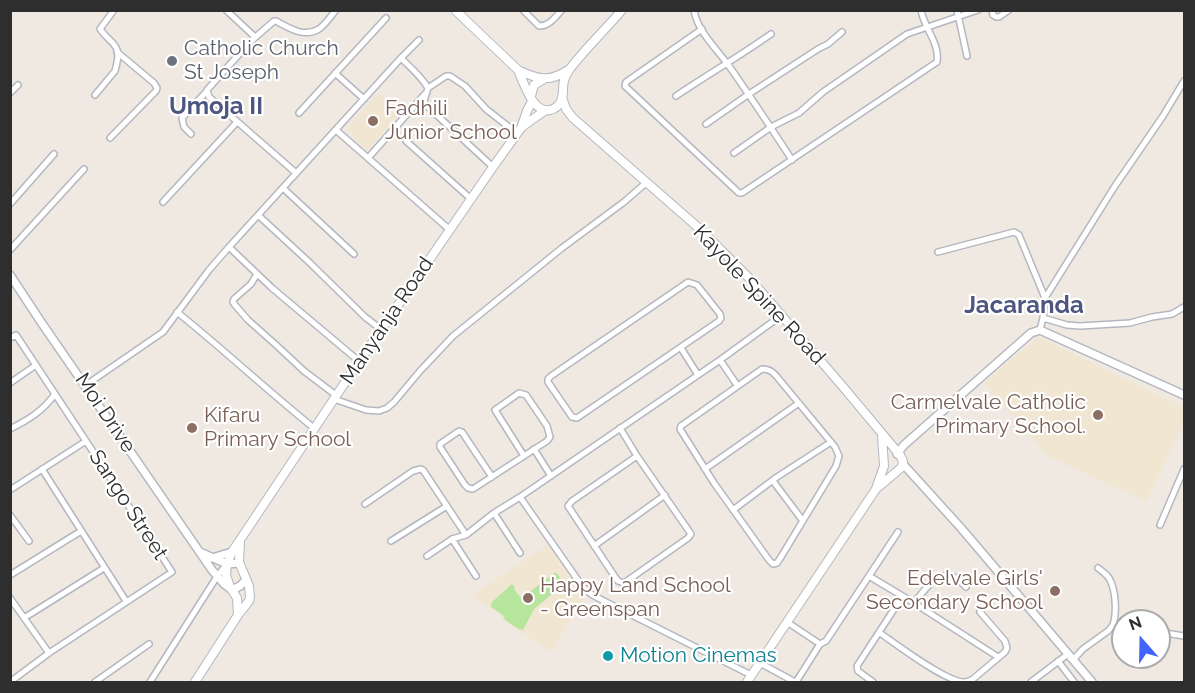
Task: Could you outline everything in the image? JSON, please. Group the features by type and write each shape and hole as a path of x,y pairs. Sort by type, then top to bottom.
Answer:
{"main road":[{"path":"455,10 518,70 538,108 573,118"},
{"path":"521,128 530,120 558,105 564,78 622,10"},
{"path":"532,99 534,85 571,68"},
{"path":"518,70 558,83 564,104 573,118"},
{"name":"Manyanja Road","path":"227,564 232,552 335,397 521,128 532,99"},
{"name":"Kayole Spine Road","path":"573,118 722,250 751,280 882,433 897,454"},
{"path":"749,679 876,489 884,462 882,433"},
{"path":"876,489 900,470 903,464 902,458 892,453 884,462"},
{"path":"884,462 889,471 895,472"},
{"path":"195,682 238,615 247,605 250,597 249,586 239,564 240,541"},
{"path":"227,564 226,575 238,601 238,615"}],"street":[{"path":"95,95 114,71 116,46 100,29 114,10"},
{"path":"226,10 255,37"},
{"path":"191,134 184,127 183,118 255,37 274,21 300,32 317,29 336,10"},
{"path":"523,10 539,26 550,22 562,10"},
{"path":"694,10 702,29 749,94 792,160"},
{"path":"702,29 626,82 625,86 734,191 742,193 938,62 937,51 921,10"},
{"path":"734,153 771,127 799,113 823,92 907,34 957,14 978,10"},
{"path":"992,10 993,15 999,17 1009,10"},
{"path":"957,14 967,56"},
{"path":"299,113 386,18"},
{"path":"706,124 828,44 842,32"},
{"path":"676,96 771,34"},
{"path":"86,385 163,332 229,247 419,40"},
{"path":"110,138 157,88 117,52"},
{"path":"401,58 423,79 426,91 424,101 427,106 493,167"},
{"path":"335,73 364,99"},
{"path":"368,158 426,91 446,76 450,76 465,86 486,108 514,131 514,137"},
{"path":"1040,330 1045,298 1115,186 1185,81"},
{"path":"10,93 18,85"},
{"path":"207,90 209,97 296,173"},
{"path":"163,202 237,122"},
{"path":"336,130 450,230"},
{"path":"406,141 471,198"},
{"path":"10,204 54,154"},
{"path":"10,250 84,169"},
{"path":"257,274 251,284 233,302 248,321 335,397 366,410 379,411 394,402 453,336 647,182"},
{"path":"283,188 354,254"},
{"path":"258,215 378,327"},
{"path":"938,252 1014,232 1021,238 1045,298"},
{"path":"229,247 272,288 360,362"},
{"name":"Moi Drive","path":"10,275 199,552 224,584 232,590"},
{"path":"688,282 697,285 722,318 681,348 577,418 569,414 548,382 551,376 688,282"},
{"path":"1043,318 1073,326 1130,323 1172,314 1185,307"},
{"path":"177,312 315,429"},
{"path":"427,556 452,539 466,535 494,513 620,429 782,315"},
{"path":"897,454 904,445 1031,333 1040,330 1185,395"},
{"name":"Sango Street","path":"10,682 49,653 172,572 36,365 13,336"},
{"path":"681,348 698,375"},
{"path":"720,360 737,385"},
{"path":"10,383 36,365"},
{"path":"762,369 772,371 799,403 831,442 838,456 836,466 803,521 777,563 773,564 705,469 682,433 681,426 762,369"},
{"path":"492,477 462,432 459,431 440,444 468,489 473,489 492,477 547,441 550,437 547,426 526,394 519,393 495,410 524,456"},
{"path":"10,429 44,409 55,394"},
{"path":"705,469 799,403"},
{"path":"620,429 692,534 624,583 618,581 568,506 637,456"},
{"path":"10,490 86,441"},
{"path":"733,510 773,480 831,442"},
{"path":"534,449 551,476"},
{"path":"903,464 961,528 1092,682"},
{"path":"42,469 126,601"},
{"path":"365,504 413,471 421,469 466,535"},
{"path":"1160,525 1185,469"},
{"path":"773,480 803,521"},
{"path":"594,546 665,495"},
{"path":"520,497 588,592 749,679"},
{"path":"391,541 447,506"},
{"path":"494,513 520,553"},
{"path":"10,515 29,541"},
{"path":"10,575 81,531"},
{"path":"760,663 796,682 820,644 826,642 898,532"},
{"path":"452,539 476,576"},
{"path":"199,552 227,564 239,564"},
{"path":"212,558 232,552"},
{"path":"150,682 227,564"},
{"path":"24,618 105,568"},
{"path":"1098,568 1108,576 1115,609"},
{"path":"869,576 998,657"},
{"path":"914,603 936,578 942,576 955,578 966,587"},
{"path":"232,590 246,580"},
{"path":"873,682 858,671 857,666 902,597"},
{"path":"10,598 49,653"},
{"path":"879,633 948,678 963,682 973,679 1007,648 1007,645 980,612"},
{"path":"787,622 820,644"},
{"path":"1032,682 1058,661 1071,657 1111,627"},
{"path":"95,682 149,644"},
{"path":"1058,661 1074,682"}],"shaded area":[{"name":"Fadhili Junior School","path":"378,92 399,114 367,150 347,129"},
{"name":"Carmelvale Catholic Primary School.","path":"1038,337 1184,407 1184,423 1146,501 1049,457 984,383"},
{"name":"Happy Land School - Greenspan","path":"548,545 558,559 557,564 564,569 572,581 572,586 584,599 551,652 471,596"}],"green space":[{"path":"556,572 564,584 534,609 523,630 505,620 503,615 491,607 492,602 512,584 520,597"}],"place":[{"name":"Catholic Church St Joseph","path":"172,61"},
{"name":"Fadhili Junior School","path":"373,121"},
{"name":"Carmelvale Catholic Primary School.","path":"1098,415"},
{"name":"Kifaru Primary School","path":"192,428"},
{"name":"Edelvale Girls' Secondary School","path":"1055,591"},
{"name":"Happy Land School - Greenspan","path":"528,598"},
{"name":"Motion Cinemas","path":"608,656"}],"district":[{"name":"Umoja II","path":"216,107"},
{"name":"Jacaranda","path":"1024,306"}]}
